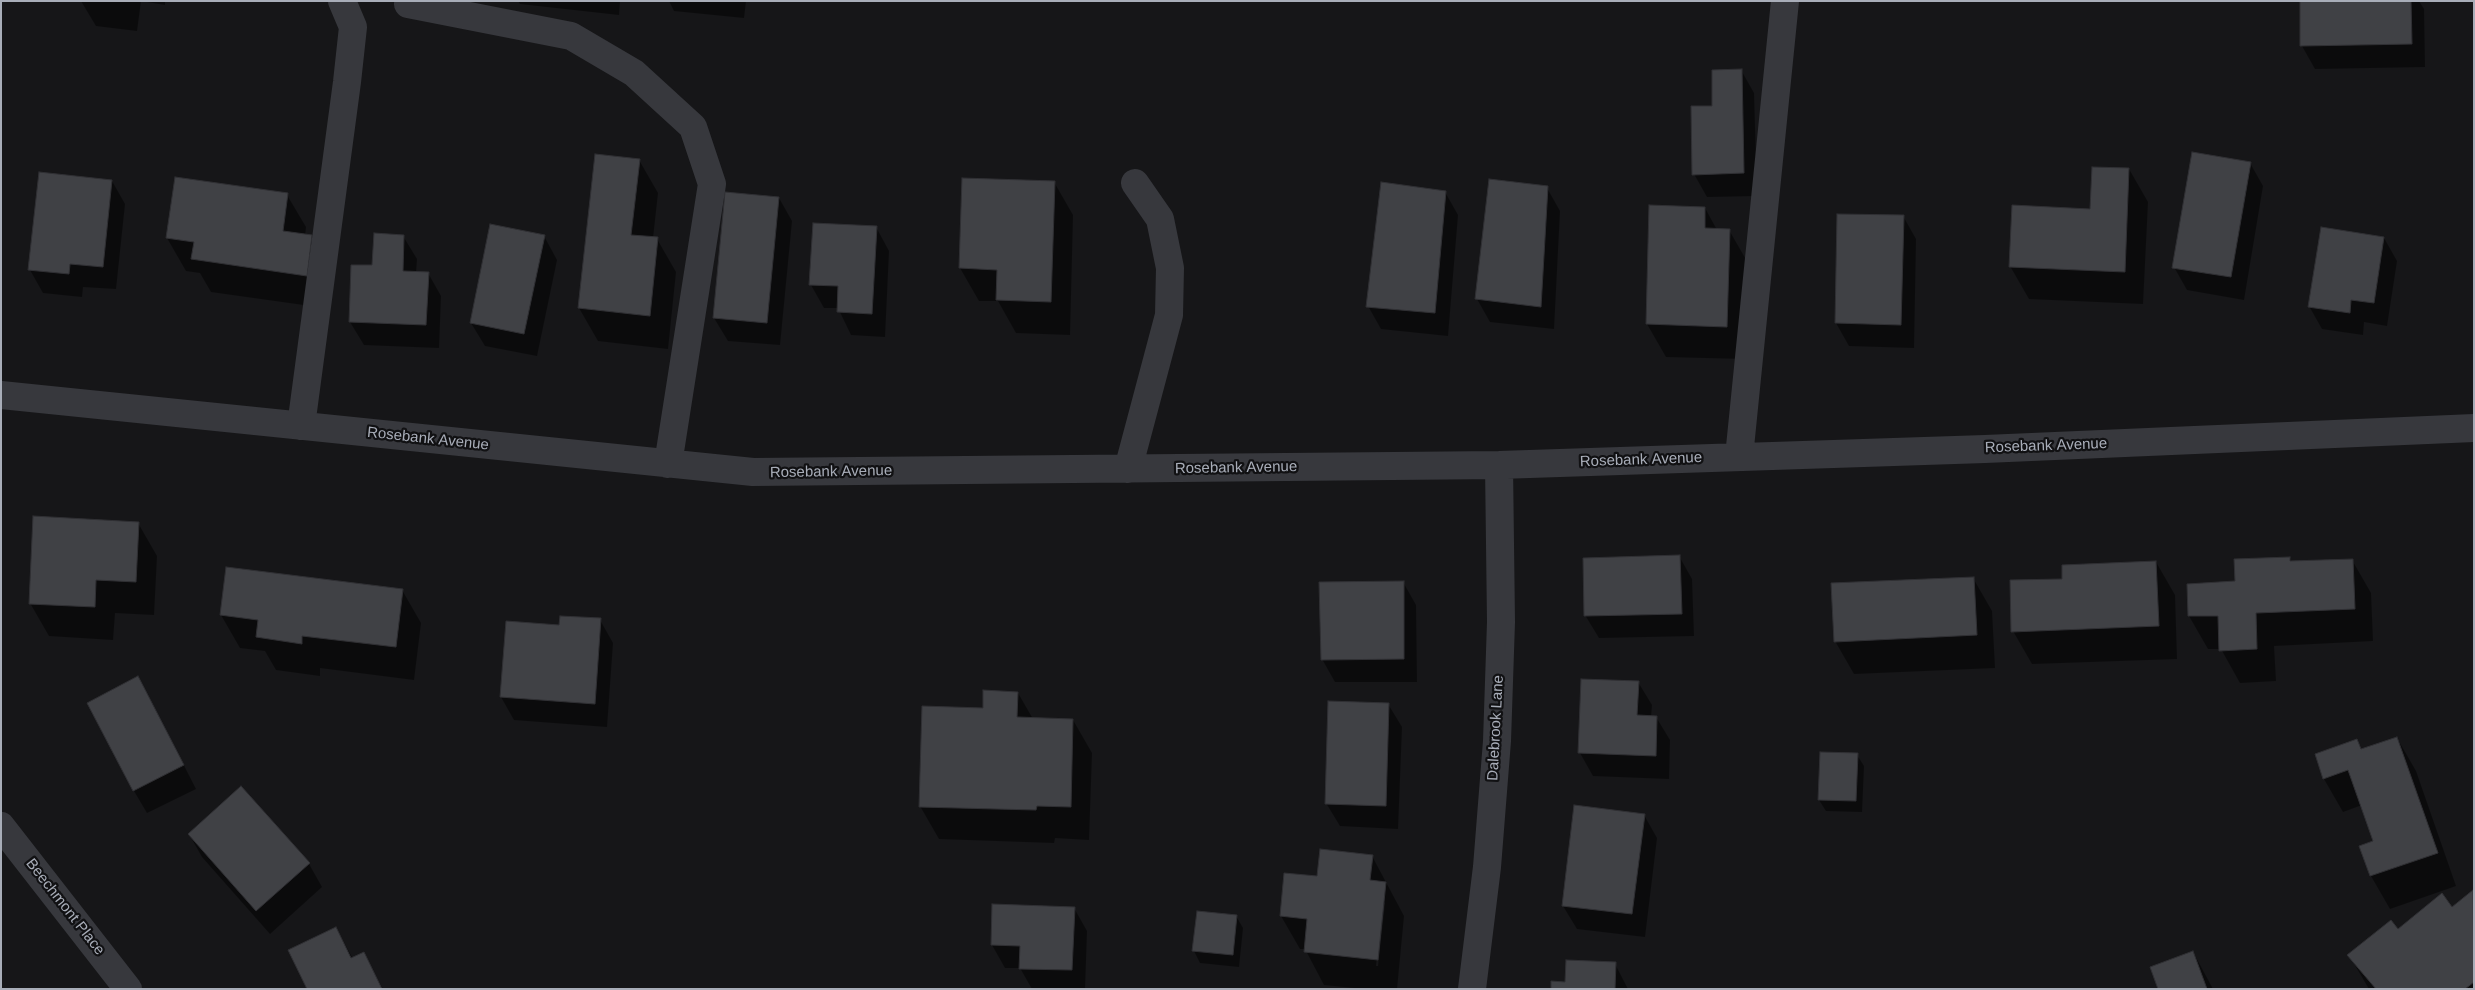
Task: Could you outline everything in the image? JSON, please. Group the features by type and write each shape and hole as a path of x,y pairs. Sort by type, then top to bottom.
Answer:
{"street":[{"path":"301,426 348,82 353,27 342,1"},
{"path":"1739,457 1785,1"},
{"path":"408,4 571,36 634,73 693,127 712,184 668,464"},
{"path":"1128,469 1169,315 1170,268 1160,219 1135,183"},
{"name":"Rosebank Avenue","path":"1,395 753,472 1498,465 1995,449 2474,428"},
{"name":"Dalebrook Lane","path":"1472,989 1487,867 1497,741 1501,622 1498,465"},
{"name":"Beechmont Place","path":"1,826 128,989"}],"building":[{"path":"2300,1 2411,1 2412,44 2300,46"},
{"path":"1742,69 1744,173 1692,175 1691,106 1712,106 1712,70"},
{"path":"2192,152 2251,162 2231,277 2172,268"},
{"path":"595,154 640,159 631,235 658,237 650,316 578,308"},
{"path":"2092,167 2129,168 2125,272 2009,267 2012,205 2090,209"},
{"path":"39,172 112,180 103,267 70,264 69,274 28,270"},
{"path":"175,177 288,193 283,231 312,235 307,276 191,259 194,242 166,238"},
{"path":"962,178 1055,181 1051,302 996,300 997,270 959,268"},
{"path":"1489,179 1548,186 1541,307 1475,299"},
{"path":"1381,182 1446,191 1435,313 1366,307"},
{"path":"725,192 779,197 767,323 713,318"},
{"path":"1649,205 1705,207 1705,228 1730,229 1727,327 1646,324"},
{"path":"1837,214 1904,215 1901,325 1835,323"},
{"path":"813,223 877,226 872,314 837,312 838,286 809,285"},
{"path":"490,224 545,235 524,334 470,323"},
{"path":"2321,227 2384,237 2374,303 2351,300 2350,313 2308,307"},
{"path":"374,233 404,235 403,271 429,272 426,325 349,322 351,265 372,265"},
{"path":"33,516 139,522 136,582 96,580 95,607 29,604"},
{"path":"1680,555 1682,614 1584,616 1583,558"},
{"path":"2290,557 2290,561 2353,559 2355,609 2256,613 2257,649 2219,651 2218,616 2188,616 2187,584 2235,581 2234,559"},
{"path":"2156,561 2159,626 2011,632 2010,580 2062,579 2062,565"},
{"path":"226,567 403,589 396,647 302,636 302,644 256,637 258,620 220,615"},
{"path":"1974,577 1977,635 1834,642 1831,583"},
{"path":"1404,581 1404,659 1321,660 1319,582"},
{"path":"560,616 601,618 595,704 500,697 506,621 559,625"},
{"path":"138,676 184,765 133,791 87,703"},
{"path":"1581,679 1639,681 1637,715 1657,716 1656,756 1578,753"},
{"path":"983,690 1018,692 1017,717 1073,719 1071,807 1037,806 1036,810 919,807 922,706 983,708"},
{"path":"1328,701 1389,703 1386,806 1325,804"},
{"path":"2397,737 2438,853 2370,876 2359,846 2373,841 2348,770 2323,779 2315,754 2357,739 2361,749"},
{"path":"1820,752 1858,753 1856,801 1818,800"},
{"path":"241,786 310,863 256,911 188,834"},
{"path":"1574,805 1645,814 1632,914 1562,906"},
{"path":"1320,849 1373,855 1370,880 1386,882 1378,960 1304,952 1307,919 1280,916 1284,873 1317,876"},
{"path":"2473,890 2474,982 2465,989 2376,989 2347,955 2391,920 2398,929 2442,893 2452,907"},
{"path":"992,904 1075,907 1072,970 1019,969 1020,946 991,945"},
{"path":"1197,911 1237,915 1233,955 1192,951"},
{"path":"336,927 351,958 364,952 382,989 307,989 288,950"},
{"path":"2193,951 2207,989 2158,989 2150,967"},
{"path":"1566,960 1616,962 1615,989 1551,989 1551,981 1565,982"}]}
